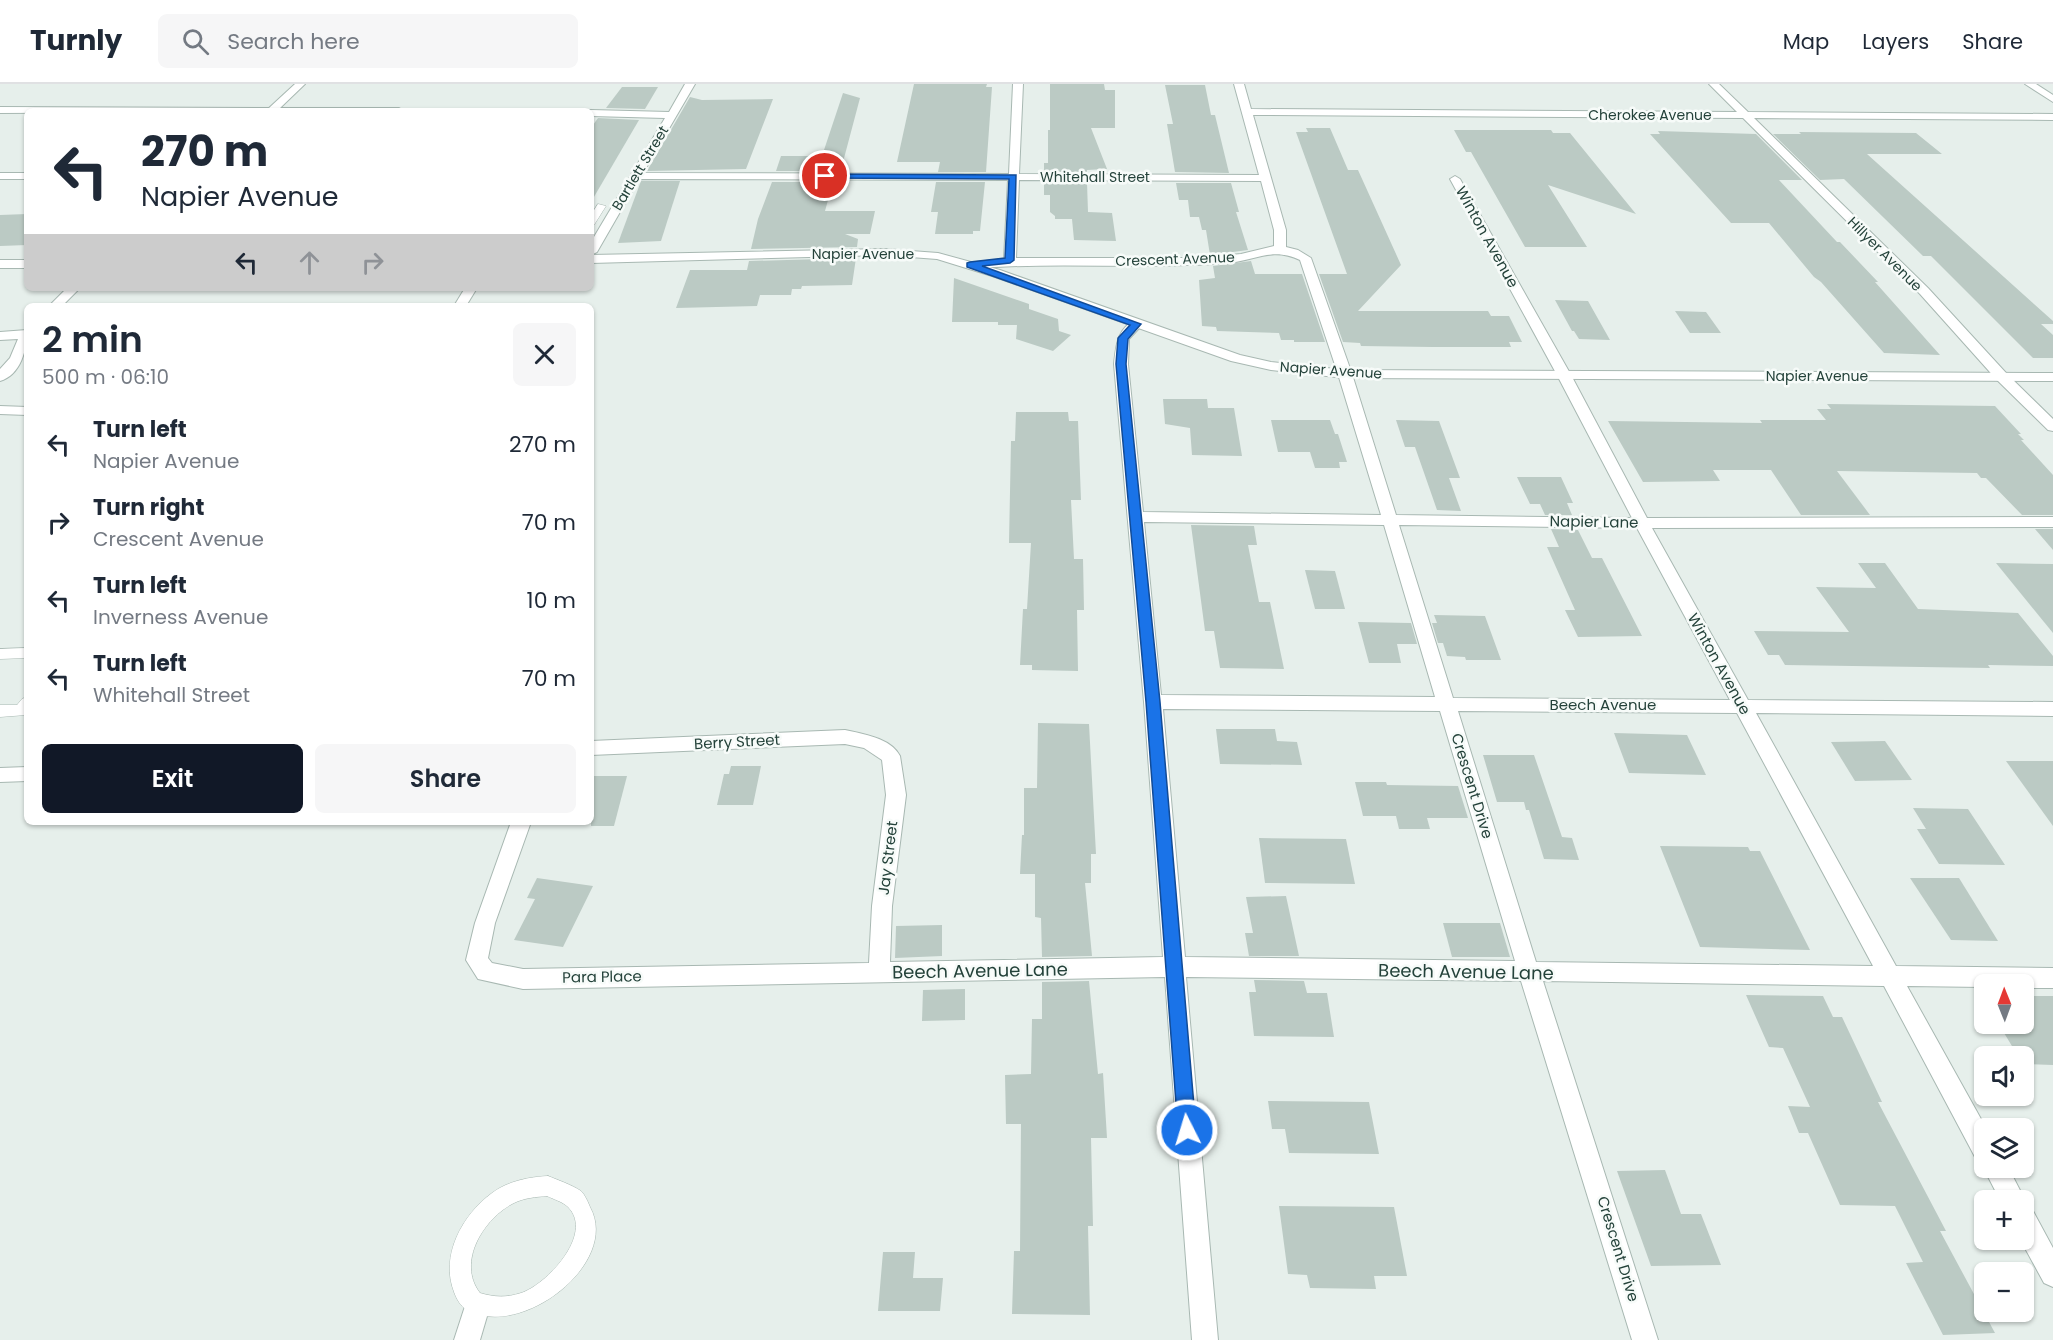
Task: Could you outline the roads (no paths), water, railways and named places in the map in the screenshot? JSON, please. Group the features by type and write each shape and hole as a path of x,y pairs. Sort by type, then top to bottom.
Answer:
{"street":[{"path":"274,108 300,84"},
{"name":"Bartlett Street","path":"594,246 690,84"},
{"path":"1010,260 1018,84"},
{"path":"1239,84 1280,230 1280,248"},
{"name":"Hillyer Avenue","path":"1714,84 1924,291 2002,377 2053,427"},
{"path":"2030,84 2053,99"},
{"path":"0,110 24,110"},
{"name":"Cherokee Avenue","path":"1247,112 2053,117"},
{"path":"594,114 672,115"},
{"path":"0,176 24,176"},
{"name":"Whitehall Street","path":"637,176 1265,178"},
{"name":"Winton Avenue","path":"1455,179 1974,1130"},
{"name":"Crescent Avenue","path":"970,265 1010,260 1207,260 1246,257 1280,248"},
{"name":"Crescent Drive","path":"1280,248 1305,258 1345,374 1529,973 1552,1037 1645,1340"},
{"name":"Napier Avenue","path":"594,259 894,252 938,256 970,265 1198,346 1259,363 1310,372 2053,377"},
{"path":"0,264 24,264"},
{"path":"58,303 71,291"},
{"path":"1137,324 1123,338 1121,344 1153,702 1205,1340"},
{"path":"0,336 24,334"},
{"path":"0,377 16,359 24,341"},
{"path":"0,410 24,411"},
{"name":"Napier Lane","path":"1135,517 1642,523 2053,522"},
{"name":"Beech Avenue","path":"1153,702 2053,709"},
{"name":"Berry Street","path":"594,748 845,737 869,742 880,748"},
{"name":"Jay Street","path":"879,973 882,906 896,795 891,756 880,748"},
{"path":"0,775 24,774"},
{"name":"Para Place","path":"519,825 485,923 477,960 486,972 523,979 879,973"},
{"name":"Beech Avenue Lane","path":"879,973 1173,967 1891,978 2053,978"},
{"path":"2034,1239 2053,1274"},
{"path":"467,1340 477,1306"}],"lane":[{"path":"594,218 601,207"},
{"path":"0,654 24,653"},
{"path":"0,711 21,711 24,707"},
{"path":"548,1186 558,1189 575,1201 584,1219 585,1243 576,1268 559,1291 536,1307 510,1315 487,1312 477,1306 464,1289 460,1266 466,1241 480,1218 501,1199 530,1188 548,1186"}]}
